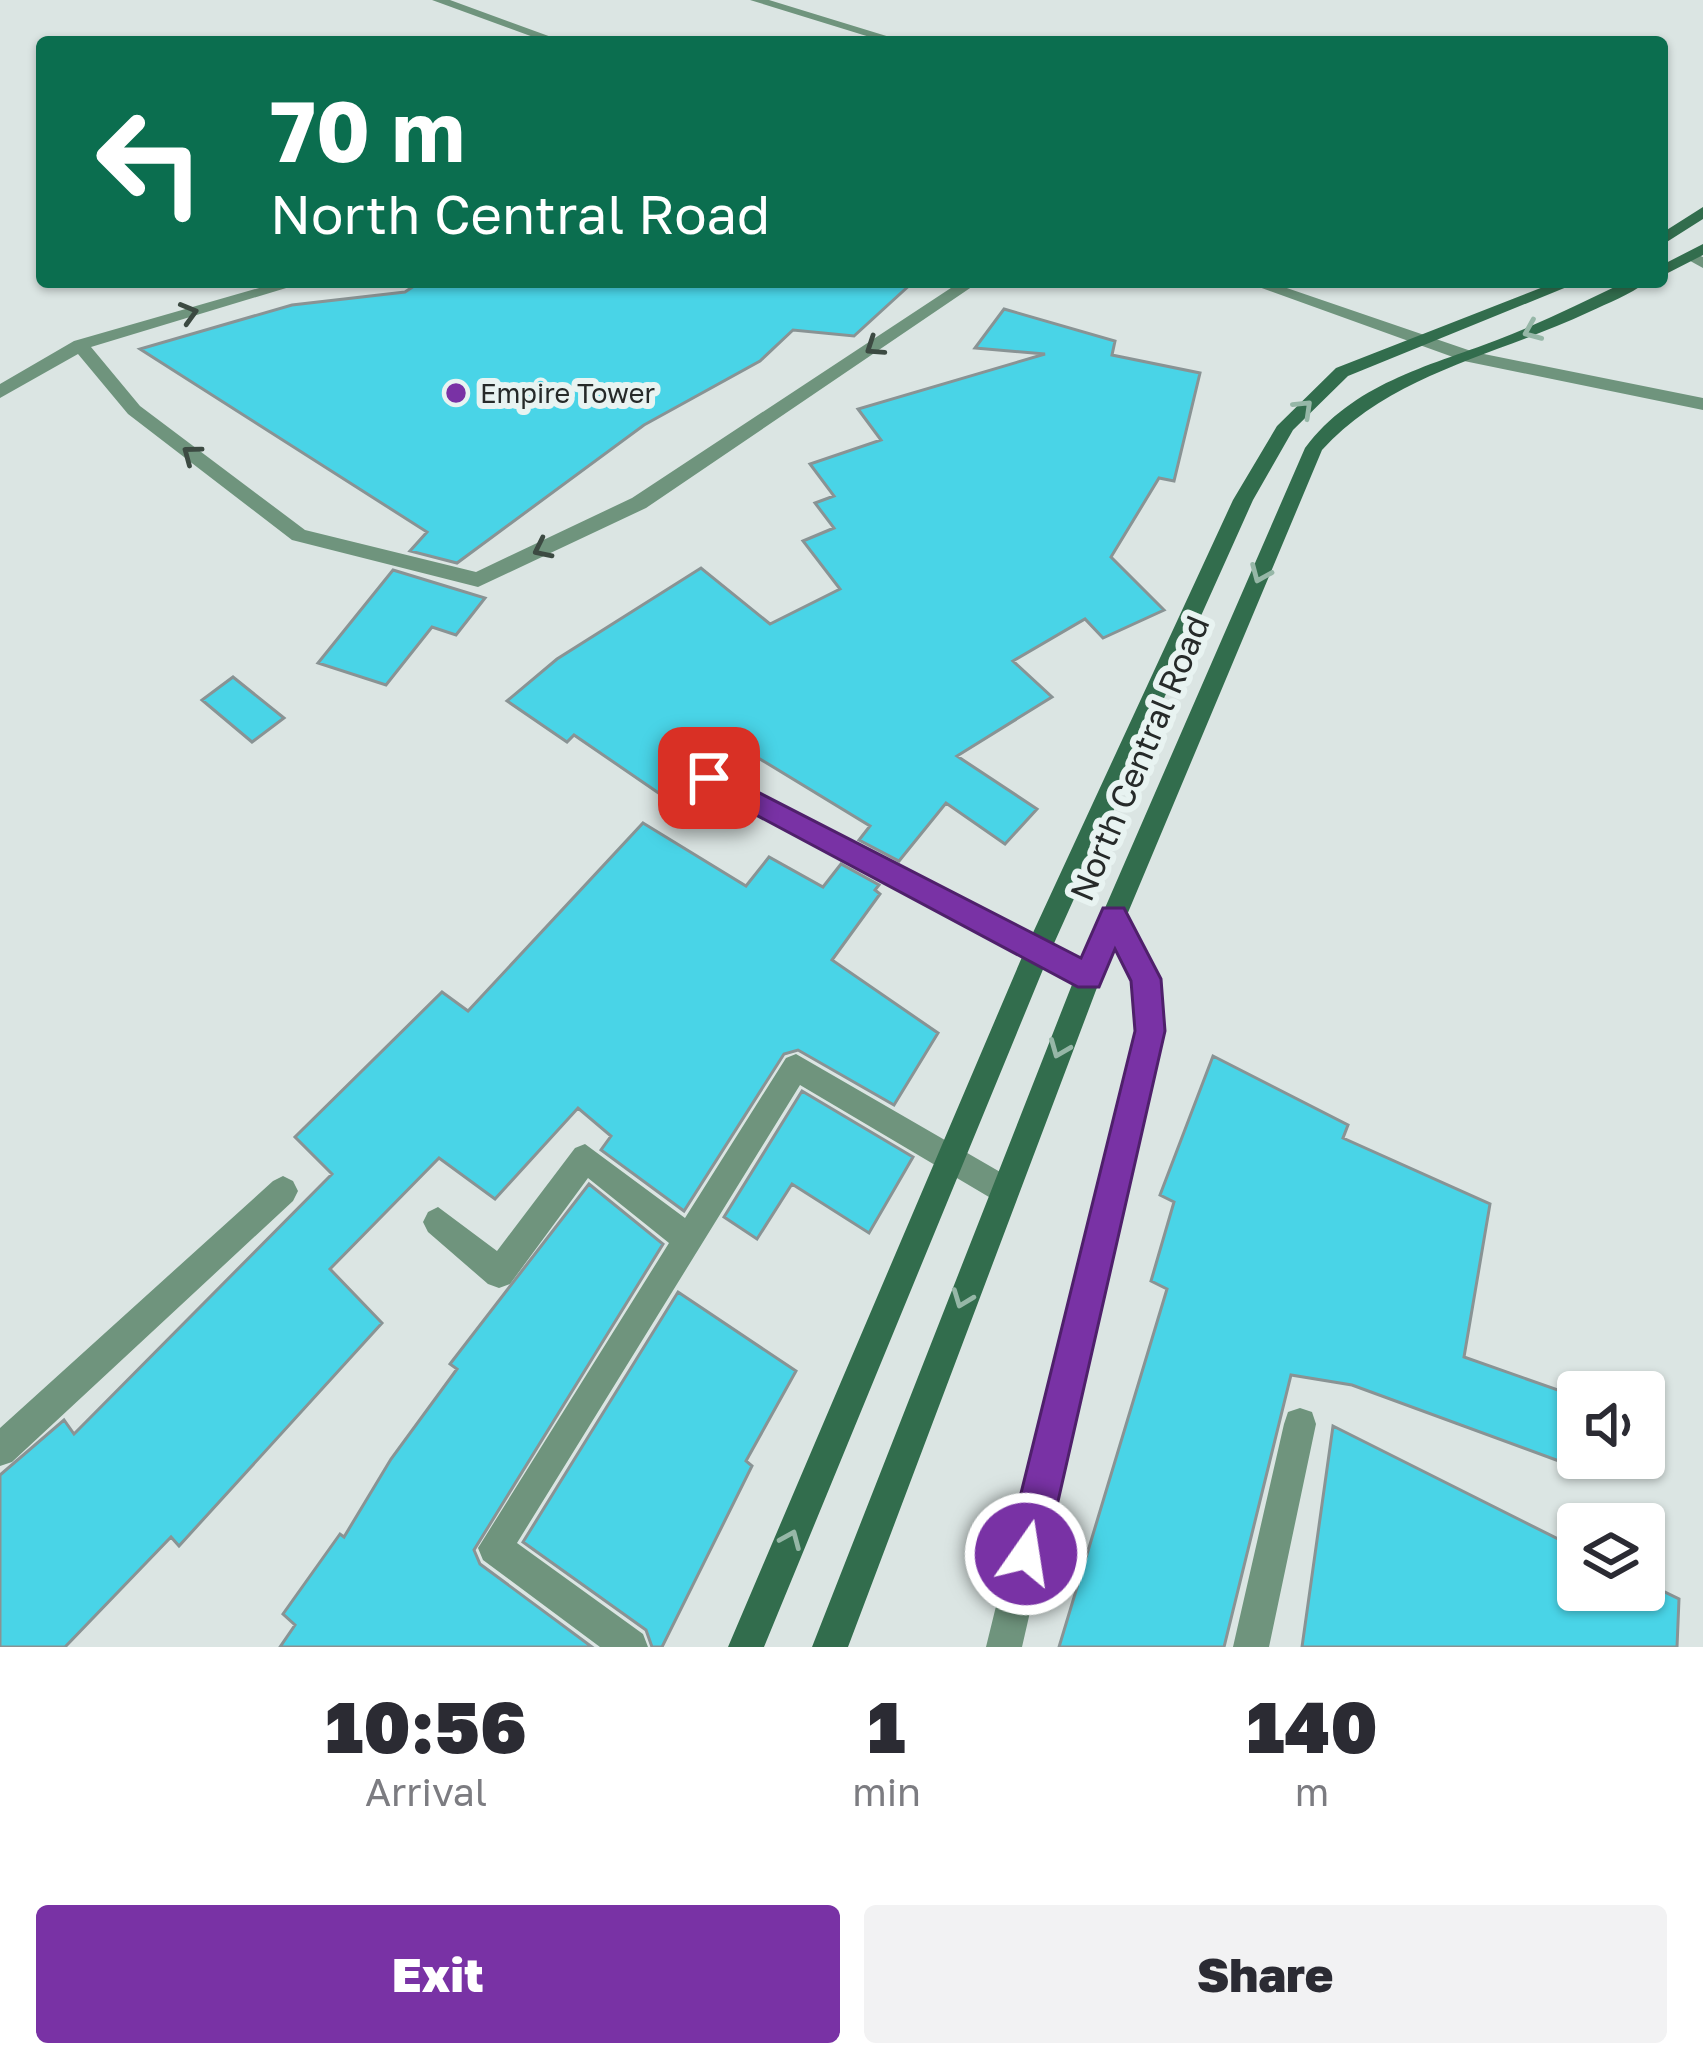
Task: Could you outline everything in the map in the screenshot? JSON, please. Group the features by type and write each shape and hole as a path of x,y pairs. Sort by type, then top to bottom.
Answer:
{"main road":[{"path":"1668,236 1703,212"},
{"path":"1668,269 1699,256"},
{"name":"North Central Road","path":"746,1647 1038,950 1243,500 1286,426 1342,371 1555,288"},
{"name":"North Central Road","path":"830,1647 1088,977 1314,448 1340,416 1372,393 1426,368 1470,357 1625,288"}],"street":[{"path":"438,0 542,36"},
{"path":"757,0 880,36"},
{"path":"0,392 80,345 277,288"},
{"path":"80,345 134,410 298,536 478,580 639,502 962,288"},
{"path":"1270,288 1470,357 1703,404"},
{"path":"709,778 1088,977"},
{"path":"1004,1647 1150,1031 1146,979 1114,917"},
{"path":"630,1647 495,1548 796,1067 1004,1190"},
{"path":"438,1222 499,1273 585,1158 689,1240"},
{"path":"0,1450 283,1191"},
{"path":"1251,1647 1300,1424"}],"building":[{"name":"Empire Tower","path":"411,288 906,288 854,336 793,330 760,361 644,425 457,563 410,551 427,532 140,349 292,305"},
{"path":"1004,309 1115,341 1112,355 1200,373 1174,481 1159,478 1111,557 1164,610 1103,638 1085,619 1013,661 1052,697 957,756 1037,809 1005,844 946,803 899,861 859,840 870,826 724,737 663,796 574,735 567,742 507,701 557,659 701,568 770,624 840,589 803,541 834,528 815,503 834,496 810,464 881,440 858,409 1045,354 975,348"},
{"path":"393,570 485,598 456,635 432,627 386,685 318,663"},
{"path":"233,677 284,718 252,742 202,700"},
{"path":"643,823 746,886 769,857 823,887 841,864 879,885 875,890 880,894 832,960 938,1033 894,1105 798,1050 784,1054 684,1211 601,1150 611,1136 578,1108 495,1199 439,1158 330,1269 382,1323 179,1546 171,1537 65,1647 0,1647 0,1475 64,1420 74,1434 332,1174 295,1137 442,992 468,1011"},
{"path":"1213,1056 1348,1125 1343,1138 1490,1204 1464,1357 1557,1390 1557,1460 1352,1385 1291,1375 1224,1647 1059,1647 1167,1289 1151,1281 1174,1202 1160,1195"},
{"path":"802,1091 913,1157 869,1233 792,1184 757,1239 724,1217"},
{"path":"589,1184 663,1244 474,1550 480,1564 592,1647 280,1647 295,1625 283,1614 340,1534 344,1537 391,1459 457,1369 450,1364"},
{"path":"678,1292 796,1371 746,1461 752,1466 662,1647 652,1647 646,1630 523,1542"},
{"path":"1333,1426 1557,1538 1557,1611 1665,1611 1665,1592 1679,1599 1677,1647 1302,1647"}],"place":[{"name":"Empire Tower","path":"456,393"}],"route":[{"path":"709,778 1088,977 1114,917 1146,979 1150,1031 1026,1554"}]}
